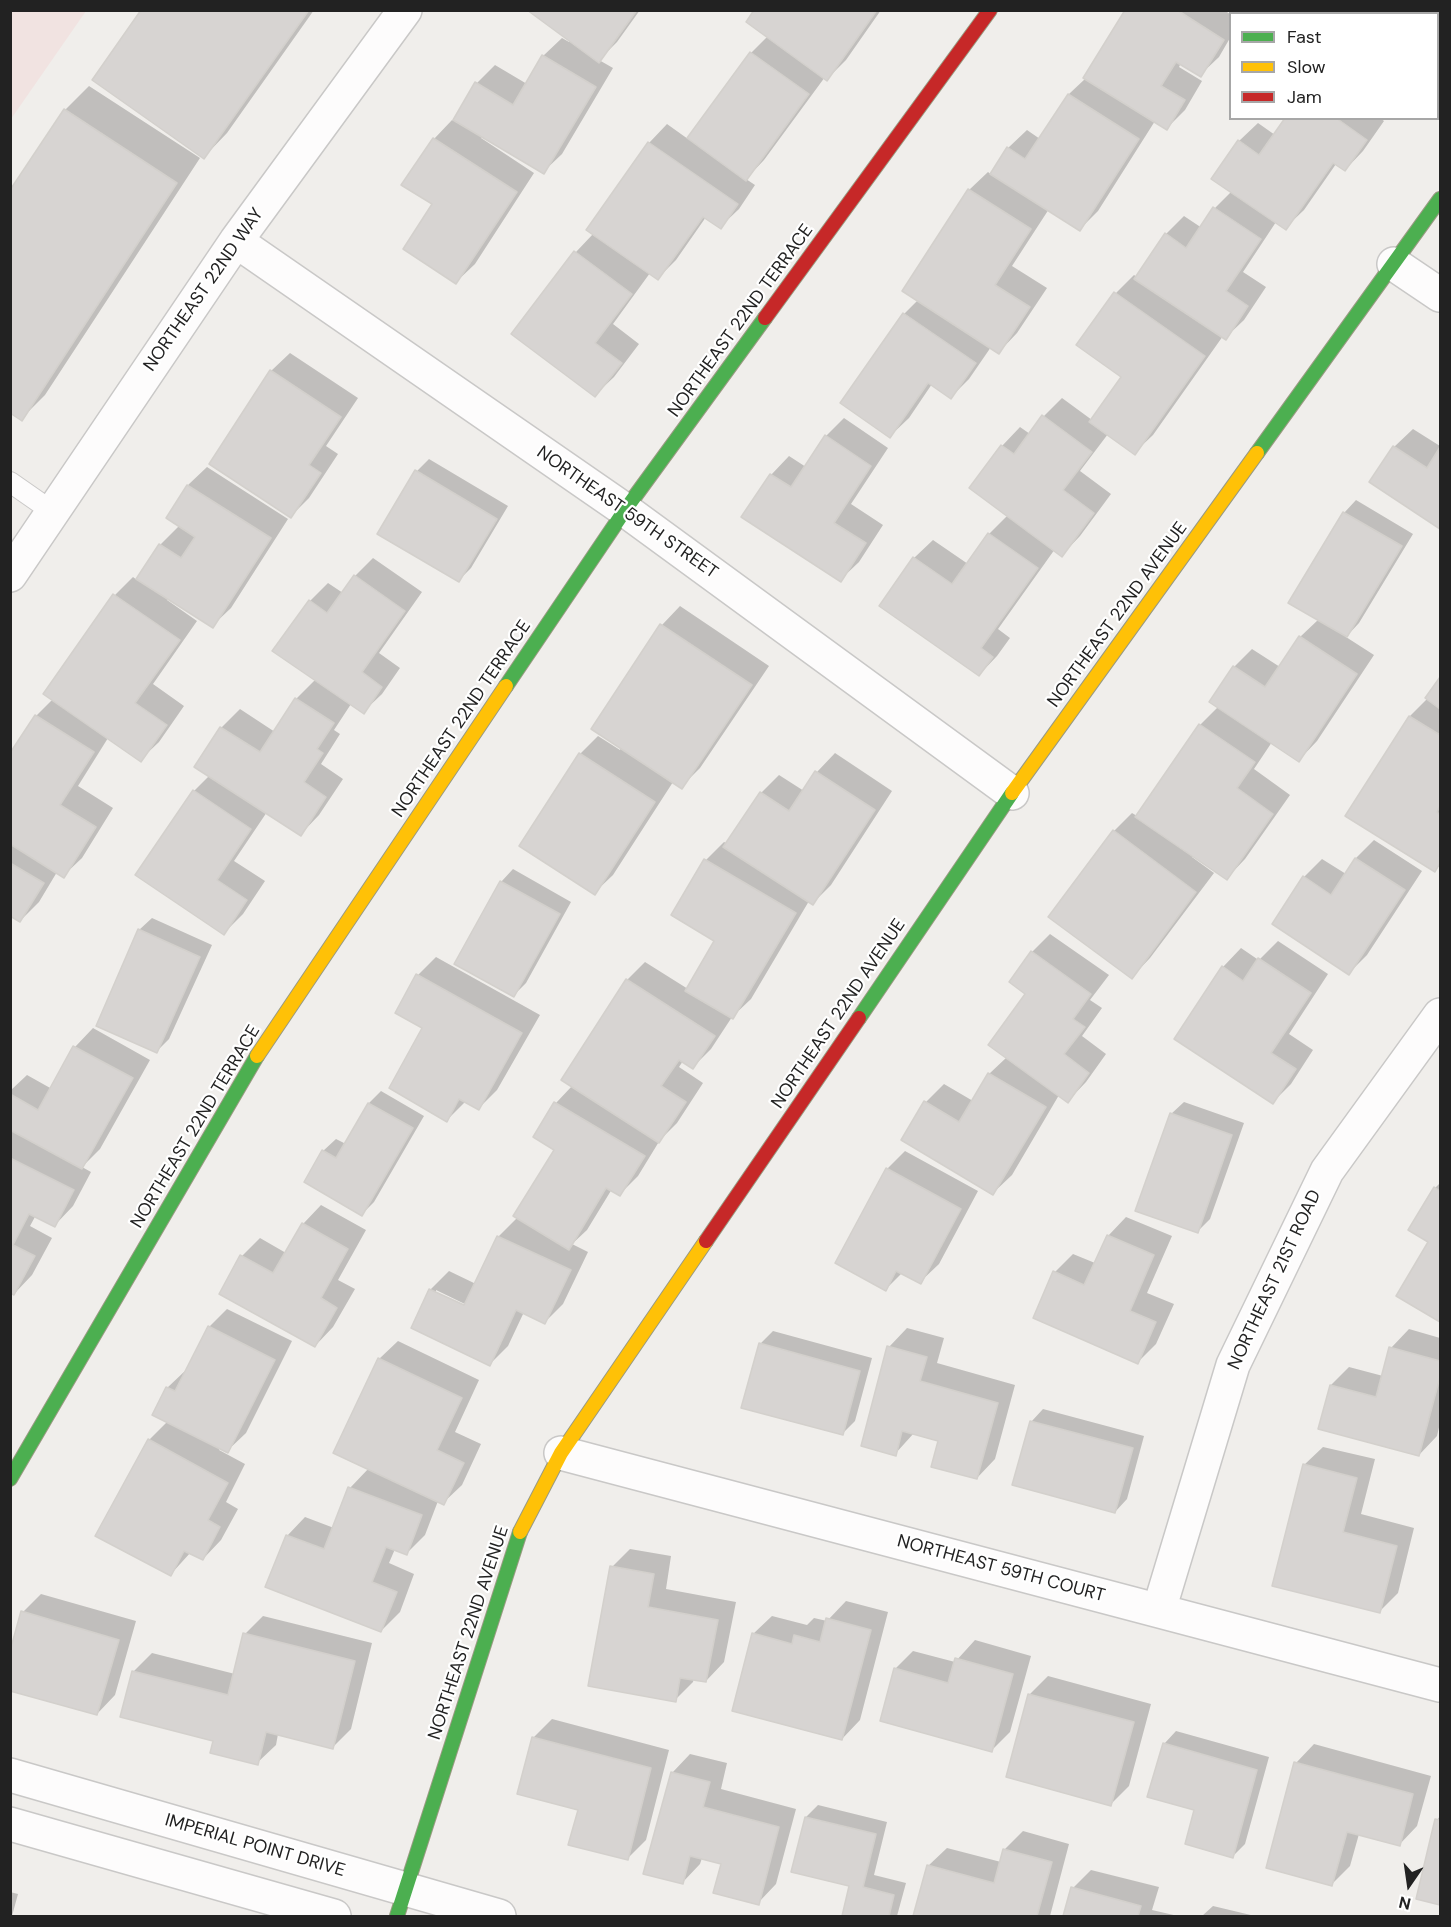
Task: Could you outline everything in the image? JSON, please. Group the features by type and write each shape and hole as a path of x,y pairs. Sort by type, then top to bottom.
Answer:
{"street":[{"name":"NORTHEAST 22ND WAY","path":"10,575 236,241 405,10"},
{"name":"NORTHEAST 22ND TERRACE","path":"10,1479 246,1072 625,510 990,10"},
{"name":"NORTHEAST 22ND AVENUE","path":"401,1903 517,1537 561,1453 1012,793 1440,199"},
{"name":"NORTHEAST 59TH STREET","path":"236,241 625,510 1012,793"},
{"path":"1394,264 1440,295"},
{"name":"NORTHEAST 21ST ROAD","path":"1159,1610 1233,1365 1327,1171 1440,1015"},
{"name":"NORTHEAST 59TH COURT","path":"561,1453 1440,1685"},
{"name":"IMPERIAL POINT DRIVE","path":"10,1775 401,1903 499,1917"},
{"path":"10,1824 334,1917"}],"lane":[{"path":"10,482 53,512"}],"shaded area":[{"path":"10,11 86,11 11,119"}],"building":[{"path":"141,10 309,10 204,159 92,80"},
{"path":"527,10 637,10 599,63"},
{"path":"754,10 877,10 827,81 746,22"},
{"path":"1125,10 1177,10 1224,40 1201,77 1176,62 1161,86 1185,100 1167,130 1083,78"},
{"path":"1363,10 1409,10 1412,12 1362,12"},
{"path":"750,52 809,94 746,181 687,138"},
{"path":"542,55 596,87 544,174 453,120 475,82 513,105"},
{"path":"1068,94 1139,139 1080,231 990,174 1007,147 1025,159"},
{"path":"64,109 177,183 22,421 10,413 10,190"},
{"path":"1284,120 1339,120 1367,140 1345,171 1333,163 1286,230 1211,179 1238,140 1259,155"},
{"path":"433,138 517,192 456,284 403,249 432,204 401,185"},
{"path":"648,142 738,204 721,229 703,217 658,280 586,230"},
{"path":"968,189 1031,229 995,285 1030,307 999,354 902,291"},
{"path":"1213,207 1261,239 1226,291 1248,306 1226,340 1134,279 1165,233 1186,248"},
{"path":"574,251 632,294 595,343 622,363 595,397 511,334"},
{"path":"1114,292 1205,356 1135,455 1089,422 1121,377 1076,345"},
{"path":"903,313 976,363 951,399 928,383 890,438 840,403"},
{"path":"270,370 341,417 309,465 321,473 291,518 209,464"},
{"path":"1042,415 1092,452 1063,490 1094,513 1062,557 969,488 1001,445 1014,454"},
{"path":"825,435 871,466 834,523 866,543 841,582 741,517 770,474 791,487"},
{"path":"1393,446 1427,468 1440,447 1440,529 1369,482"},
{"path":"415,470 497,519 459,582 377,534"},
{"path":"187,485 271,538 213,628 136,579 159,544 181,558 195,537 166,518"},
{"path":"1343,512 1402,546 1347,637 1288,603"},
{"path":"988,533 1038,568 981,648 993,657 979,676 879,606 913,557 952,584"},
{"path":"354,575 405,611 362,672 382,687 364,714 272,651 309,600 327,613"},
{"path":"113,594 180,640 135,703 167,725 141,762 43,694"},
{"path":"660,624 752,685 682,789 591,729"},
{"path":"1299,636 1357,674 1299,762 1209,702 1233,666 1265,687"},
{"path":"1440,677 1440,709 1425,698"},
{"path":"295,698 334,723 317,749 323,753 304,782 326,797 301,836 194,767 220,727 260,752"},
{"path":"35,715 94,752 60,805 96,827 64,878 10,844 10,753"},
{"path":"1409,716 1440,735 1440,806 1437,812 1440,815 1440,863 1435,872 1345,816"},
{"path":"1199,724 1255,762 1237,788 1273,814 1227,880 1135,817"},
{"path":"579,753 655,802 595,895 519,846"},
{"path":"815,771 875,810 813,905 723,847 760,792 789,811"},
{"path":"193,790 251,829 217,880 247,900 224,935 135,875"},
{"path":"1113,830 1196,892 1132,979 1048,917"},
{"path":"1355,858 1405,890 1349,975 1272,924 1303,876 1331,895"},
{"path":"704,859 796,913 733,1019 685,991 714,941 671,915"},
{"path":"10,863 44,883 20,922 10,916"},
{"path":"500,881 560,914 514,997 454,964"},
{"path":"138,929 200,957 157,1053 96,1026"},
{"path":"1031,951 1091,994 1073,1019 1085,1027 1064,1054 1089,1073 1068,1103 988,1045 1025,994 1009,982"},
{"path":"1258,958 1311,993 1271,1053 1296,1069 1273,1104 1174,1039 1222,966 1243,981"},
{"path":"416,974 522,1033 479,1110 459,1099 447,1122 389,1088 422,1028 395,1013"},
{"path":"626,979 715,1036 693,1069 679,1060 661,1086 686,1102 659,1143 561,1080"},
{"path":"73,1046 133,1078 82,1169 10,1130 10,1094 38,1110"},
{"path":"988,1073 1046,1107 993,1195 901,1140 924,1101 959,1122"},
{"path":"554,1102 645,1156 620,1196 606,1188 569,1250 513,1216 554,1150 533,1137"},
{"path":"368,1103 413,1128 362,1216 304,1182 322,1150 336,1158"},
{"path":"1170,1113 1232,1135 1198,1233 1135,1211"},
{"path":"10,1158 74,1190 55,1227 29,1214 13,1245 35,1256 14,1295 10,1293"},
{"path":"886,1168 961,1209 921,1284 896,1271 886,1291 835,1263"},
{"path":"1434,1187 1440,1191 1440,1322 1396,1296 1428,1242 1408,1230"},
{"path":"302,1223 348,1249 321,1298 337,1308 315,1347 219,1294 240,1255 273,1273"},
{"path":"1107,1235 1154,1255 1130,1311 1156,1322 1138,1364 1033,1318 1053,1271 1084,1285"},
{"path":"497,1236 571,1270 545,1324 516,1310 490,1366 411,1328 429,1289 464,1305"},
{"path":"208,1326 275,1360 228,1453 152,1415 166,1387 175,1391"},
{"path":"759,1343 860,1371 843,1435 741,1408"},
{"path":"887,1346 927,1357 920,1381 998,1403 977,1479 931,1467 938,1441 902,1431 896,1456 861,1446"},
{"path":"1389,1347 1440,1361 1440,1377 1419,1456 1318,1429 1330,1385 1376,1397"},
{"path":"378,1358 462,1398 437,1450 464,1463 444,1505 333,1453"},
{"path":"1030,1421 1133,1448 1115,1513 1012,1485"},
{"path":"148,1439 228,1483 208,1520 220,1527 203,1560 184,1551 171,1576 95,1536"},
{"path":"1303,1464 1357,1478 1343,1532 1397,1546 1380,1613 1272,1586"},
{"path":"348,1487 422,1515 407,1555 386,1547 372,1582 397,1592 381,1632 265,1587 286,1535 324,1549"},
{"path":"610,1566 654,1574 648,1607 718,1620 706,1682 680,1678 676,1702 588,1686"},
{"path":"21,1611 119,1640 97,1715 10,1691 10,1651"},
{"path":"826,1618 871,1630 842,1740 732,1711 752,1633 792,1644 794,1635 820,1642"},
{"path":"243,1633 355,1661 333,1749 266,1732 258,1765 210,1753 213,1741 120,1717 132,1671 228,1695"},
{"path":"955,1658 1013,1674 992,1752 880,1721 894,1668 948,1683"},
{"path":"1028,1694 1134,1722 1111,1806 1006,1777"},
{"path":"532,1737 651,1768 628,1860 568,1845 578,1810 517,1794"},
{"path":"1163,1743 1257,1770 1233,1858 1185,1844 1194,1810 1147,1797"},
{"path":"1294,1762 1413,1794 1400,1846 1347,1832 1332,1886 1266,1868"},
{"path":"671,1772 710,1782 703,1807 779,1827 759,1905 713,1893 721,1864 690,1856 683,1884 643,1874"},
{"path":"805,1817 876,1834 863,1887 894,1895 889,1916 842,1916 849,1886 791,1872"},
{"path":"1435,1819 1440,1820 1440,1905 1416,1899"},
{"path":"1003,1849 1052,1862 1037,1916 913,1916 927,1865 994,1883"},
{"path":"1071,1887 1141,1906 1138,1916 1063,1916"}],"traffic: fast":[{"path":"1257,453 1440,199"},
{"path":"506,686 625,510 765,318"},
{"path":"859,1018 1012,793"},
{"path":"10,1479 257,1056"},
{"path":"397,1916 520,1532"}],"traffic: slow":[{"path":"1012,793 1257,453"},
{"path":"257,1056 506,686"},
{"path":"520,1532 561,1453 706,1241"}],"traffic: jam":[{"path":"765,318 990,10"},
{"path":"706,1241 859,1018"}]}
